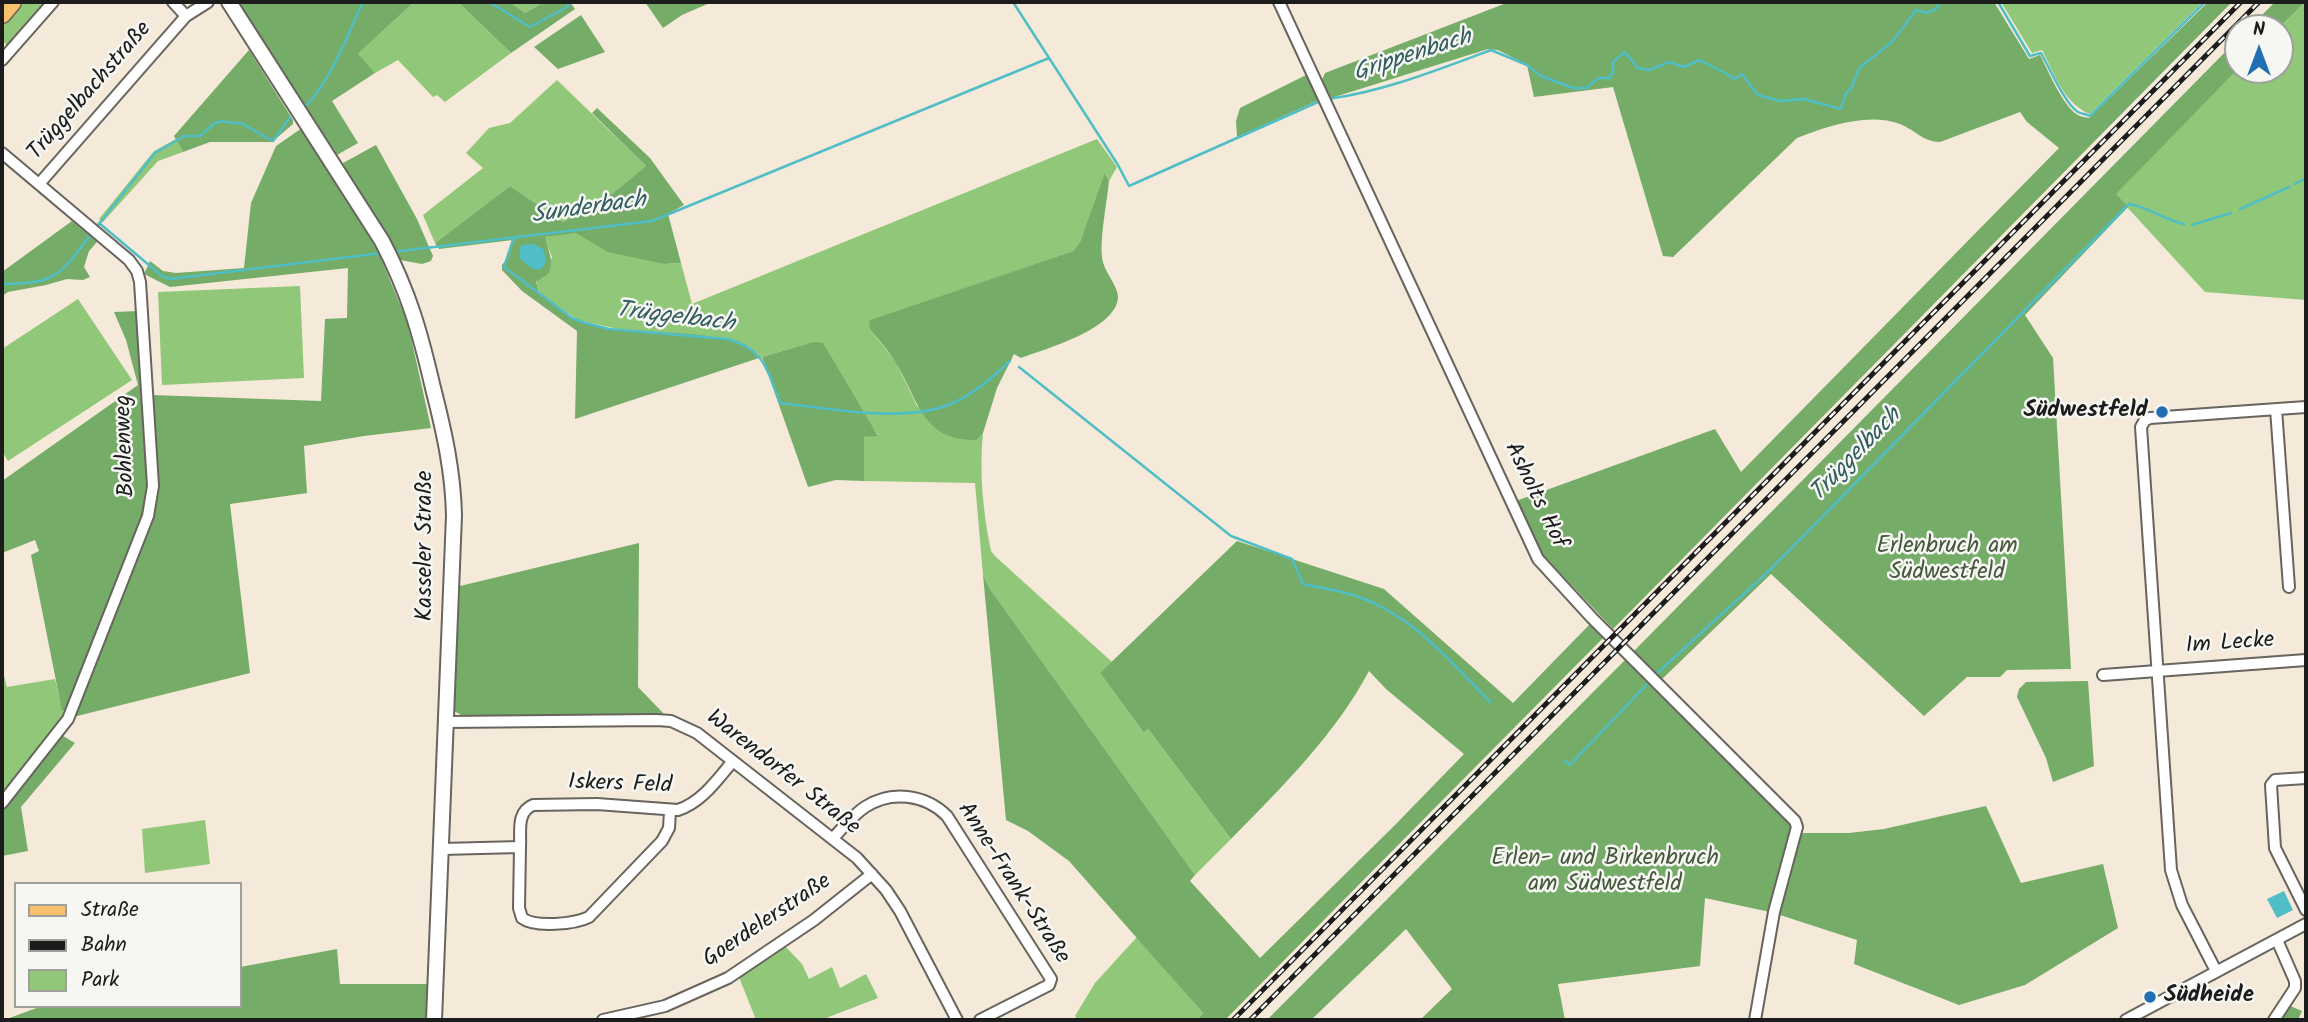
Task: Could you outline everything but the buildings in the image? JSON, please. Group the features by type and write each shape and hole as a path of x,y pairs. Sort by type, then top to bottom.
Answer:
{"main road":[{"path":"2,14 12,2"}],"street":[{"path":"2,60 53,2"},
{"path":"173,2 186,16"},
{"name":"Trüggelbachstraße","path":"39,184 186,16 208,2"},
{"name":"Kasseler Straße","path":"229,2 394,264 418,327 451,468 454,515 434,1020"},
{"name":"Asholts Hof","path":"1279,2 1538,559 1653,680 1796,821 1797,827 1774,912 1755,1020"},
{"name":"Bohlenweg","path":"2,153 129,260 137,271 140,282 152,494 148,516 68,719 2,803"},
{"path":"2216,971 2182,905 2171,870 2140,431 2143,423 2150,418 2306,407"},
{"path":"2276,409 2289,587"},
{"name":"Im Lecke","path":"2157,671 2306,660"},
{"path":"2103,675 2157,671"},
{"name":"Warendorfer Straße","path":"447,722 656,720 671,722 697,733 833,838 872,874 900,911 957,1020"},
{"name":"Iskers Feld","path":"670,811 669,828 662,841 594,912 582,920 534,924 522,918 519,908 521,817 527,807 597,804 670,811 685,808 701,797 733,761"},
{"path":"2306,778 2275,780 2271,785 2274,848 2306,910"},
{"name":"Anne-Frank-Straße","path":"833,838 864,807 888,797 915,797 932,803 947,816 1051,979 1049,985 980,1020"},
{"path":"442,849 520,847"},
{"name":"Goerdelerstraße","path":"603,1020 634,1017 728,978 814,919 872,874"},
{"path":"2126,1020 2306,923"},
{"path":"2274,1020 2295,988 2295,981 2277,940"}],"green space":[{"path":"23,2 47,2 8,46 2,41 2,27"},
{"path":"238,2 414,2 358,54 375,73 332,101 358,143 337,155"},
{"path":"414,2 458,2 511,53 445,102 437,95 433,97 398,60 375,73 357,55"},
{"path":"458,2 510,2 525,13 544,2 570,2 575,9 511,53"},
{"path":"510,2 544,2 525,13"},
{"path":"645,2 712,2 682,15 663,28"},
{"path":"1509,2 1994,2 2029,59 2040,55 2056,88 2072,111 2089,118 2208,2 2232,2 1613,629 1543,555 1516,501 1715,429 1741,472 2059,148 2027,122 2020,112 1940,142 1929,140 1905,126 1888,121 1875,119 1835,125 1797,138 1673,257 1663,256 1613,87 1534,97 1527,65 1498,50 1488,49 1328,99 1321,82 1325,73"},
{"path":"2001,2 2203,2 2090,114 2073,103 2067,95 2042,50 2032,53"},
{"path":"2275,2 2305,2 2293,14 2263,14"},
{"path":"2305,2 2306,300 2205,292 2115,194 2224,83 2294,84 2293,14"},
{"path":"581,15 605,52 558,69 534,47"},
{"path":"249,50 293,124 272,142 210,142 183,152 174,136"},
{"name":"Erlenbruch am Südwestfeld","path":"2224,53 2224,83 2116,194 2128,207 2025,315 2053,358 2071,669 2007,670 2000,677 1967,677 1924,716 1771,574 1661,680 1633,652"},
{"path":"1306,75 1319,100 1237,137 1236,121 1240,108"},
{"path":"557,80 646,166 613,193 563,222 510,186 435,243 423,215 483,168 466,153 489,128 510,123"},
{"path":"597,108 650,158 684,205 668,214 681,263 664,264 608,252 576,233 545,237 551,262 548,273 536,281 539,294 580,321 602,327 721,339 743,346 762,357 575,419 577,331 522,291 502,270 513,240 439,249 435,243 510,186 563,222 613,193 646,166 592,113"},
{"path":"302,128 378,251 408,324 431,428 304,446 307,493 230,504 250,673 73,717 155,509 157,496 152,395 321,401 325,319 347,318 348,268 170,287 144,274 150,261 163,271 176,273 244,268 251,203 276,146"},
{"path":"176,139 183,152 158,161 103,222 99,219 154,151"},
{"path":"1097,139 1117,167 1109,181 1106,174 1080,242 1073,251 871,320 869,328 896,362 917,406 977,440 983,433 982,492 991,551 1112,662 1100,673 1142,731 1147,728 1231,839 1195,875 990,589 983,575 975,483 864,481 864,437 878,435 813,342 762,357 749,347 622,330 578,320 539,294 536,280 544,278 552,257 544,237 577,232 664,264 681,263 692,304"},
{"path":"376,145 417,219 433,256 431,261 422,264 400,260 344,170 343,163"},
{"path":"1105,173 1109,181 1102,257 1117,292 1115,308 1106,319 1078,336 1021,358 1014,354 997,388 983,433 977,440 959,439 944,434 933,426 917,404 893,359 869,328 870,320 1073,251 1080,242"},
{"path":"72,221 97,242 89,251 84,267 90,277 83,280 67,279 8,292 2,296 2,272"},
{"path":"300,286 304,378 162,385 158,292"},
{"path":"78,299 132,380 8,461 2,451 2,349"},
{"path":"138,311 149,487 143,516 68,710 62,711 31,555 39,551 35,540 2,553 2,481 138,385 126,340 114,312"},
{"path":"813,342 823,343 878,436 864,437 864,481 836,480 808,487 762,357"},
{"path":"1237,541 1384,589 1513,703 1590,624 1604,637 1225,1020 1197,1020 1203,1013 1069,861 1028,831 1006,820 983,575 990,589 1195,875 1190,881 1260,958 1464,754 1386,689 1369,671 1324,739 1231,839 1148,729 1143,732 1100,673"},
{"path":"639,543 638,687 664,714 463,716 454,711 460,586"},
{"name":"Erlen- und Birkenbruch am Südwestfeld","path":"1626,659 1791,825 1770,912 1705,898 1700,966 1558,984 1565,1020 1420,1020 1452,989 1406,929 1311,1020 1267,1020"},
{"path":"2,668 7,687 55,679 64,717 2,797"},
{"path":"2088,681 2094,766 2053,782 2046,758 2017,697 2019,689 2026,682"},
{"path":"63,736 75,743 21,807 28,851 2,856 2,810"},
{"path":"1986,806 2021,883 2103,864 2118,928 2025,985 1959,1005 1854,964 1857,940 1780,915 1800,833 1849,833 1884,829"},
{"path":"205,820 210,864 145,873 142,829"},
{"path":"1137,937 1203,1013 1197,1020 1078,1020 1075,1016 1095,983"},
{"path":"785,946 802,964 809,979 832,967 840,988 866,974 878,998 821,1020 756,1020 739,977"},
{"path":"337,949 340,984 427,984 426,1020 4,1020 37,1008 242,1008 242,967"},
{"path":"2288,1005 2302,1011 2298,1020 2279,1020"}],"water":[{"path":"533,244 543,249 546,258 541,269 533,269 519,258 521,245"},
{"path":"2284,891 2293,910 2277,918 2267,899"}],"waterway":[{"path":"307,105 332,68 363,2"},
{"path":"489,2 530,27 567,7 570,2"},
{"name":"Trüggelbach","path":"1013,2 1129,186 1318,102"},
{"name":"Grippenbach","path":"1328,99 1390,85 1491,50 1527,65 1541,76 1573,88 1586,88 1599,78 1609,78 1613,72 1613,62 1625,52 1638,68 1649,70 1669,62 1684,67 1699,60 1734,79 1742,74 1758,95 1780,101 1804,99 1841,109 1859,68 1892,42 1916,10 1926,13 1936,9 1940,2"},
{"name":"Grippenbach","path":"1998,2 2030,56 2041,53 2073,108 2090,116 2205,2"},
{"name":"Sunderbach","path":"392,252 652,221 1049,58"},
{"path":"95,229 155,153 184,136 200,136 215,123 222,121 241,123 273,141 290,117"},
{"name":"Trüggelbach","path":"2295,184 2306,178"},
{"name":"Trüggelbach","path":"2240,209 2289,187"},
{"name":"Trüggelbach","path":"1654,676 1770,570 2129,204 2184,224"},
{"name":"Trüggelbach","path":"2192,225 2231,213"},
{"name":"Sunderbach","path":"99,223 162,276 170,279 382,253"},
{"name":"Trüggelbach","path":"2,284 35,282 55,275 71,260 91,234"},
{"name":"Trüggelbach","path":"514,237 504,267 572,318 609,329 727,339 739,343 749,348 763,362 780,403 868,413 913,413 953,403 990,379 1010,361"},
{"name":"Trüggelbach","path":"1019,367 1231,536 1292,559 1303,584 1368,600 1407,623 1442,652 1490,702"},
{"name":"Trüggelbach","path":"1565,761 1570,765 1650,681"}],"railway":[{"path":"1233,1020 2241,2"},
{"path":"1250,1020 2259,2"}],"place":[{"name":"Südwestfeld","path":"2162,412"},
{"name":"Südheide","path":"2150,997"}]}
